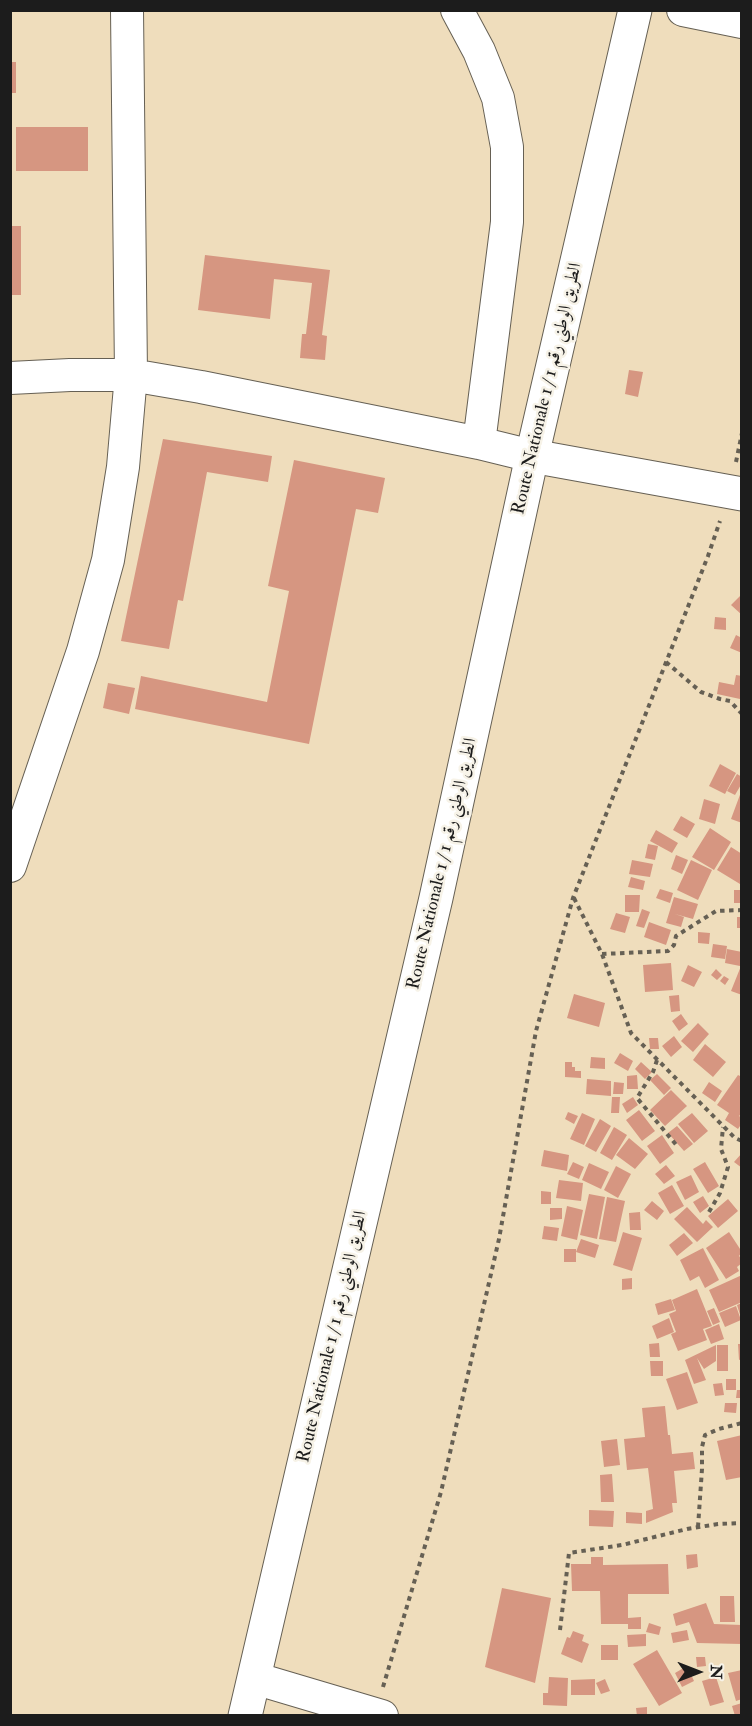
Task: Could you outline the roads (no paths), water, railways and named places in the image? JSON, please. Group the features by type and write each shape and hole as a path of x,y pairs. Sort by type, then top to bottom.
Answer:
{"main road":[{"name":"Route Nationale 1 / الطريق الوطني رقم 1","path":"245,1716 436,898 532,456 635,10"},
{"path":"532,456 736,493"}],"street":[{"path":"10,866 83,651 108,560 123,467 130,375 127,10"},
{"path":"457,10 479,51 498,98 507,147 507,222 479,443"},
{"path":"682,10 741,22"},
{"path":"10,378 130,375 479,443 532,456"},
{"path":"254,1678 378,1714"}]}
